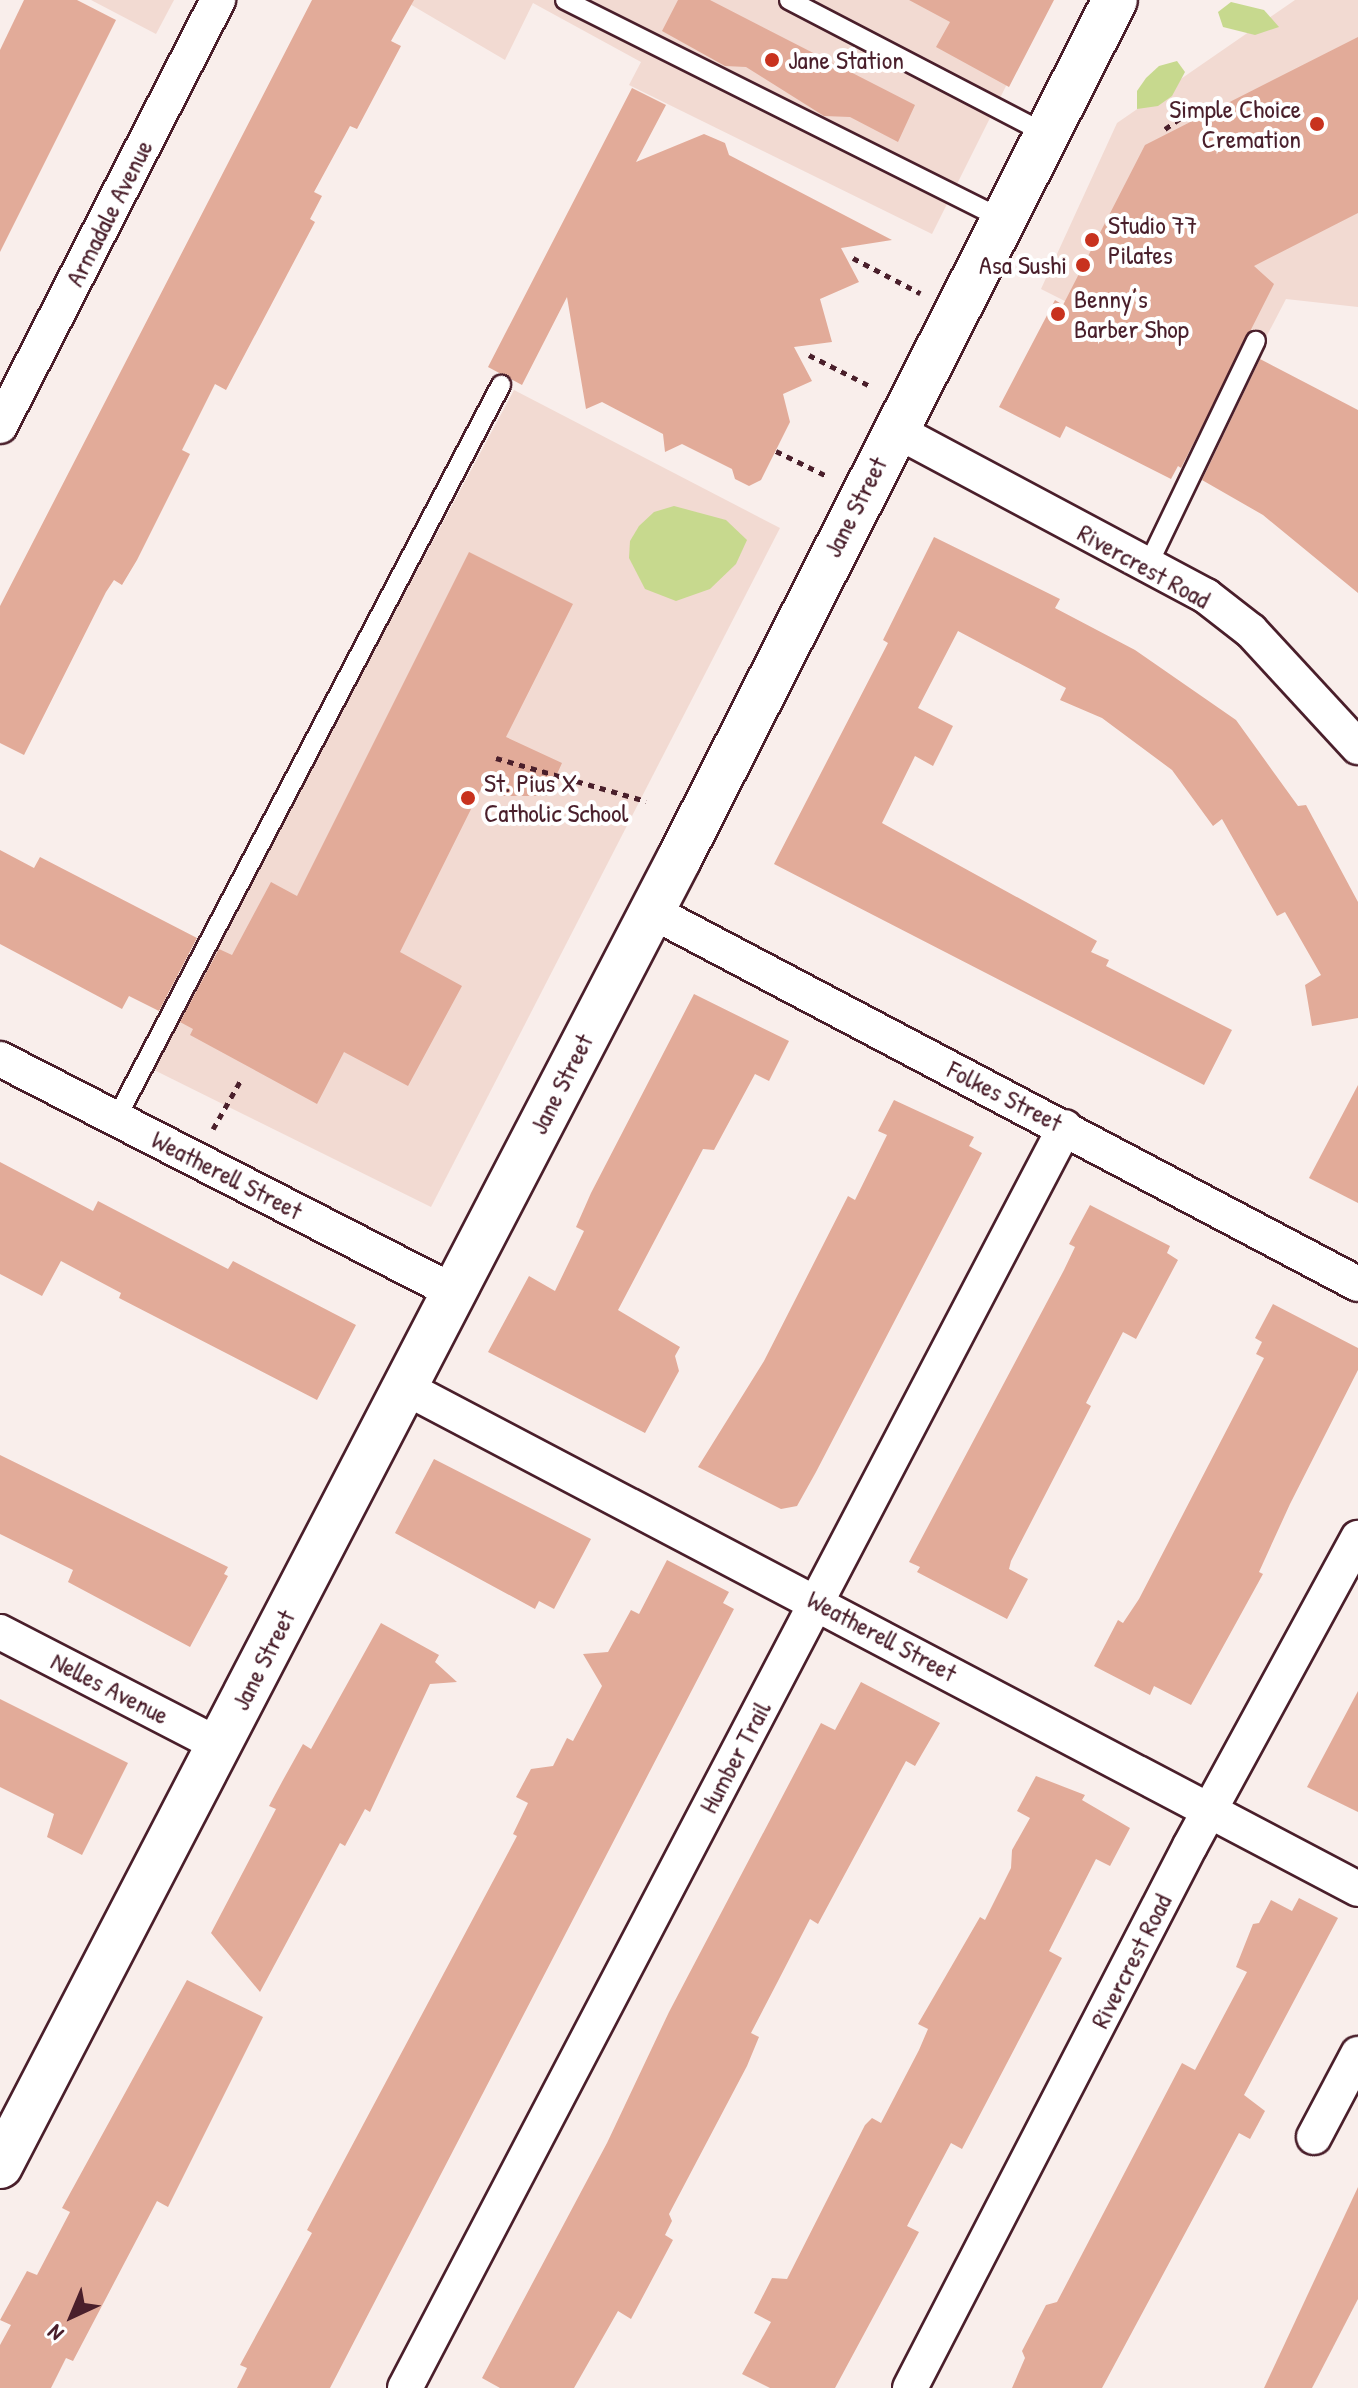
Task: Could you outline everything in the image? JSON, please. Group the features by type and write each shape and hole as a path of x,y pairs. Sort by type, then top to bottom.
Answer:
{"main road":[{"name":"Jane Street","path":"0,2166 651,911 860,493 1048,135 1115,0"}],"street":[{"name":"Armadale Avenue","path":"0,426 218,0"},
{"name":"Rivercrest Road","path":"901,417 1147,567 1206,596 1251,631 1358,747"},
{"name":"Folkes Street","path":"651,911 1358,1284"},
{"name":"Weatherell Street","path":"0,1059 454,1292"},
{"name":"Humber Trail","path":"405,2388 1065,1127"},
{"name":"Weatherell Street","path":"404,1387 816,1601 1358,1889"},
{"name":"Rivercrest Road","path":"910,2388 1190,1846 1213,1811 1358,1538"},
{"name":"Nelles Avenue","path":"0,1632 219,1745"},
{"path":"1314,2137 1358,2054"}],"lane":[{"path":"565,0 1003,219"},
{"path":"789,0 1048,135"},
{"path":"1147,567 1256,341"},
{"path":"117,1117 501,385"}],"path":[{"path":"1165,129 1185,115"},
{"path":"853,258 955,311"},
{"path":"809,355 901,417"},
{"path":"776,451 860,493"},
{"path":"496,758 646,801"},
{"path":"211,1133 241,1080"}],"shaded area":[{"path":"91,0 174,0 156,34"},
{"path":"403,0 1049,0 932,234 629,85 641,62 533,3 505,60"},
{"path":"1295,0 1358,0 1358,307 1286,299 1239,389 1041,289 1117,123"},
{"name":"St. Pius X Catholic School","path":"514,390 780,528 431,1207 150,1068"}],"green space":[{"path":"1231,2 1264,10 1279,27 1255,35 1223,27 1218,12"},
{"path":"1177,61 1185,72 1172,96 1158,106 1137,109 1137,91 1146,78 1159,66"},
{"path":"674,506 726,520 747,540 736,564 710,589 676,601 645,589 629,558 630,541 639,526 654,512"}],"building":[{"path":"24,0 77,0 116,20 0,252 0,50"},
{"path":"312,0 414,0 391,41 401,46 357,129 350,126 314,192 322,196 310,219 315,222 226,390 215,384 182,450 190,454 137,560 122,585 114,580 106,592 24,755 0,743 0,606"},
{"path":"678,0 710,0 915,105 898,142 850,117 824,116 746,67 725,66 662,31"},
{"path":"909,0 1054,0 1009,87 936,47 950,22"},
{"path":"1358,37 1358,213 1254,266 1274,284 1181,468 1178,466 1171,479 1066,426 1060,438 999,407 1055,300 1063,305 1145,145"},
{"path":"632,88 666,105 636,162 704,134 725,143 729,155 892,240 841,248 859,282 820,299 832,342 794,347 812,381 783,394 790,422 761,480 749,486 735,479 732,469 682,444 665,452 663,434 602,402 586,409 567,297 522,385 488,367"},
{"path":"1260,359 1358,410 1358,593 1263,515 1202,480"},
{"path":"934,537 1060,599 1055,608 1135,650 1236,720 1298,806 1306,805 1358,902 1358,1018 1312,1026 1305,985 1321,975 1285,912 1277,916 1222,819 1213,826 1172,770 1102,718 1060,700 1066,688 958,631 918,708 953,726 933,766 915,756 882,823 1097,941 1091,952 1109,960 1106,966 1232,1030 1204,1085 774,864 888,643 883,640"},
{"path":"469,552 573,604 506,737 562,763 547,796 503,796 481,789 400,952 462,986 408,1086 344,1052 317,1104 190,1035 193,1029 180,1022 219,949 232,955 271,882 297,896"},
{"path":"0,850 34,868 40,857 197,938 159,1011 129,996 122,1009 0,944"},
{"path":"694,994 789,1041 769,1081 755,1074 714,1150 703,1149 618,1310 680,1347 675,1356 679,1371 645,1433 488,1352 529,1276 555,1291 584,1231 576,1227 591,1193"},
{"path":"1358,1085 1358,1203 1309,1178"},
{"path":"894,1100 974,1137 969,1146 982,1153 797,1506 781,1509 698,1467 764,1361 848,1196 855,1200 887,1135 878,1131"},
{"path":"0,1162 93,1211 98,1201 228,1269 233,1261 356,1325 317,1400 119,1298 121,1293 61,1261 42,1296 0,1274"},
{"path":"1090,1205 1170,1246 1167,1253 1178,1260 1136,1339 1123,1332 1086,1403 1091,1406 1011,1561 1009,1569 1028,1579 1007,1619 917,1572 920,1567 909,1562 1064,1270 1075,1247 1069,1244"},
{"path":"1273,1304 1358,1348 1358,1370 1290,1504 1259,1572 1263,1574 1191,1705 1154,1686 1150,1695 1094,1666 1118,1620 1123,1623 1139,1599 1264,1358 1256,1354 1262,1342 1255,1338"},
{"path":"0,1455 228,1567 224,1574 228,1576 190,1647 68,1582 73,1570 0,1534"},
{"path":"434,1459 591,1539 554,1609 539,1601 535,1609 395,1533"},
{"path":"667,1560 729,1592 723,1603 734,1609 330,2388 237,2388 247,2368 240,2365 312,2233 307,2230 517,1836 513,1834 528,1803 516,1797 531,1769 553,1766 567,1738 573,1741 602,1686 583,1654 608,1652 631,1610 639,1614"},
{"path":"381,1623 439,1655 435,1662 457,1682 430,1684 370,1812 365,1809 345,1846 340,1843 260,1992 211,1933 276,1809 269,1806 283,1780 303,1744 311,1749"},
{"path":"861,1682 940,1723 915,1766 906,1761 818,1924 810,1919 751,2033 759,2037 747,2066 669,2214 672,2221 665,2235 673,2240 631,2319 618,2311 574,2388 500,2388 482,2378 607,2143 669,2012 821,1723 835,1730"},
{"path":"1358,1691 1358,1812 1307,1787"},
{"path":"0,1699 128,1763 82,1855 47,1837 54,1814 0,1787"},
{"path":"1036,1776 1085,1795 1082,1800 1130,1828 1110,1866 1096,1859 1049,1951 1062,1958 962,2149 951,2143 907,2226 919,2232 835,2388 770,2388 742,2374 771,2322 754,2313 772,2278 787,2279 865,2125 872,2118 881,2123 928,2029 918,2024 980,1917 985,1920 1011,1868 1012,1850 1030,1818 1017,1811"},
{"path":"1299,1898 1338,1918 1244,2095 1265,2111 1250,2139 1239,2133 1102,2388 1012,2388 1025,2358 1022,2351 1046,2305 1057,2302 1182,2063 1195,2070 1247,1972 1236,1967 1253,1924 1259,1923 1271,1900 1292,1911"},
{"path":"187,1980 263,2017 168,2207 157,2201 73,2361 66,2358 51,2388 0,2388 0,2345 11,2325 0,2320 27,2271 37,2275 70,2212 62,2208"},
{"path":"1358,2187 1358,2299 1312,2388 1264,2388"}],"place":[{"name":"Jane Station","path":"772,60"},
{"name":"Simple Choice Cremation","path":"1317,124"},
{"name":"Studio 77 Pilates","path":"1092,240"},
{"name":"Asa Sushi","path":"1083,265"},
{"name":"Benny’s Barber Shop","path":"1058,314"},
{"name":"St. Pius X Catholic School","path":"468,798"}]}
